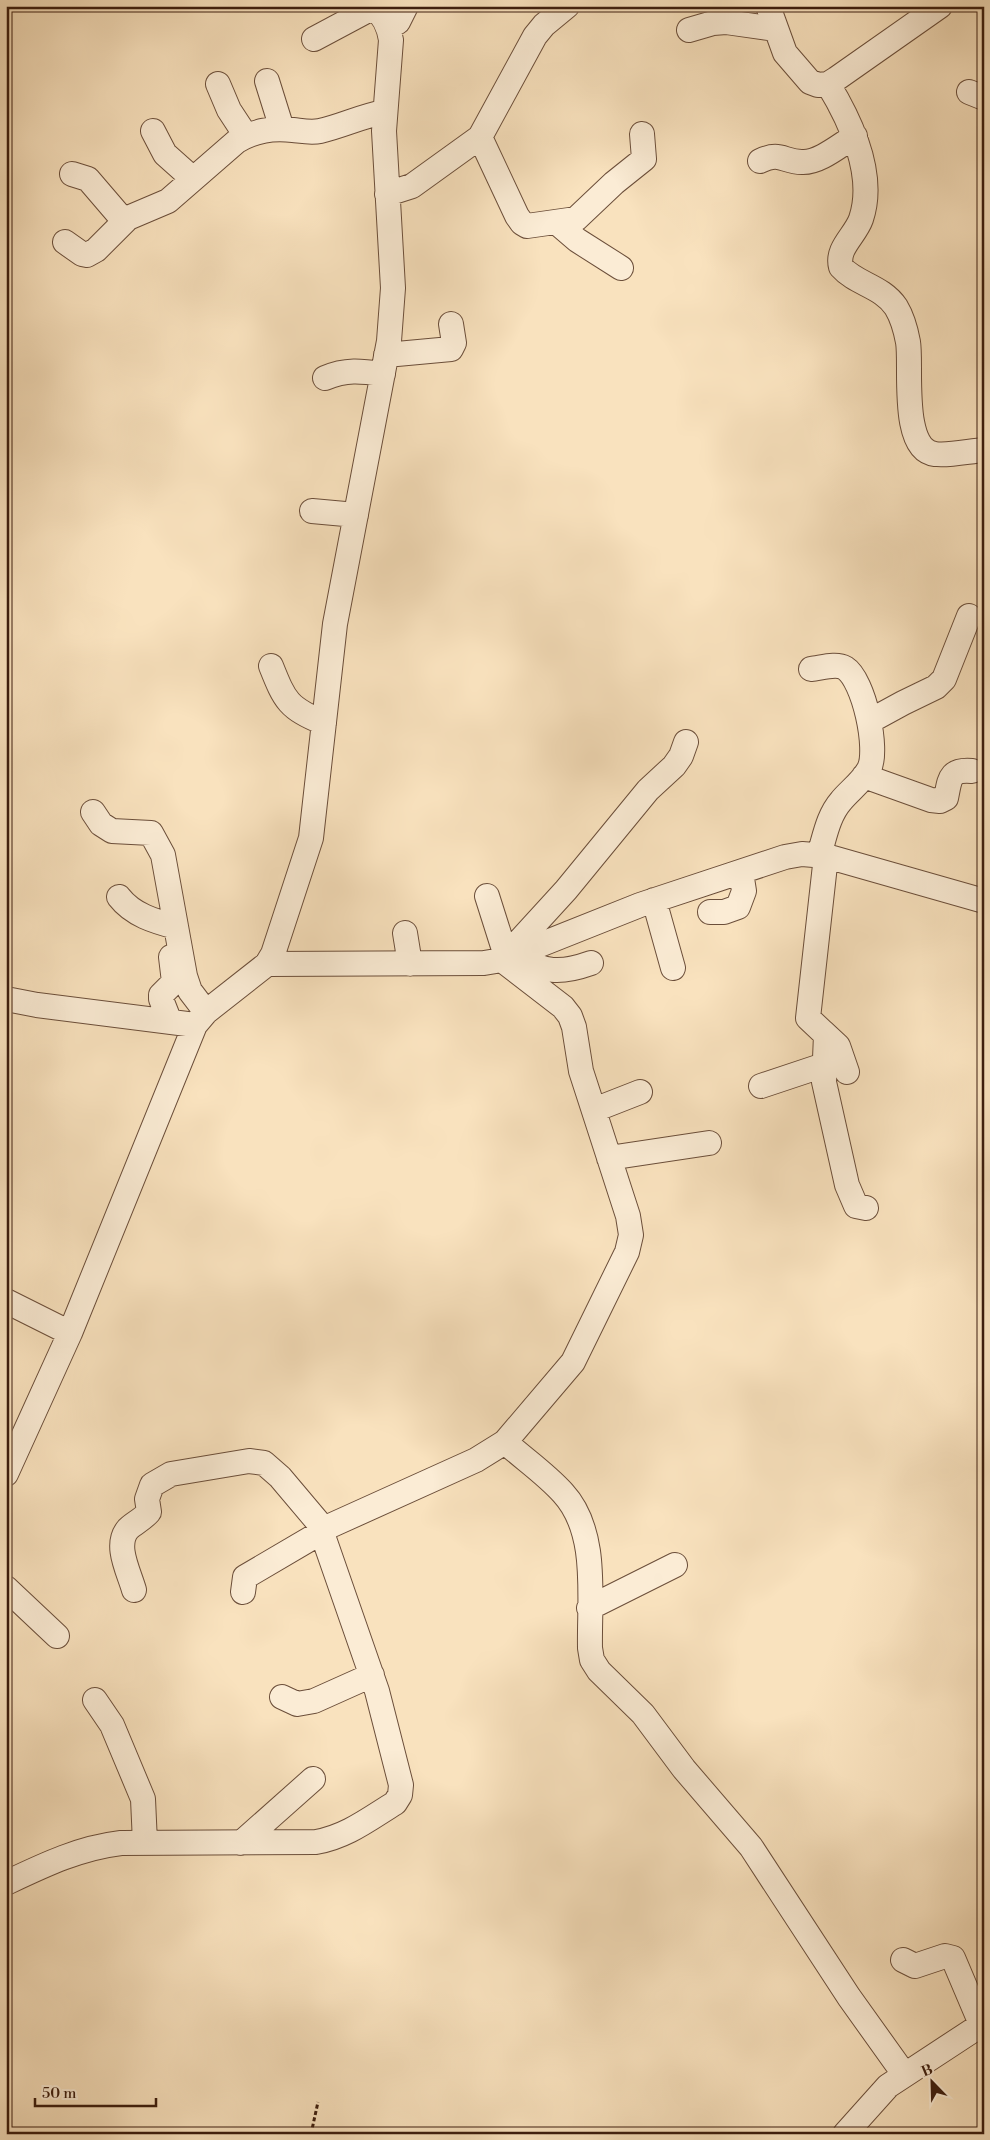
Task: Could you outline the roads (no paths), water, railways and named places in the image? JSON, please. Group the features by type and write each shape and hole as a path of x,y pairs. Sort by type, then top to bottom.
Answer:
{"street":[{"path":"8,1466 70,1333 200,1019 267,964 273,954 311,838 335,624 385,365 393,288 384,112 391,40 389,27 381,14 373,6 314,39"},
{"path":"389,27 398,22 406,6"},
{"path":"387,194 412,186 480,137 535,36 544,25 567,6"},
{"path":"768,6 785,52 810,82 818,85 828,84 915,15 940,6"},
{"path":"689,30 713,23 726,22 776,29"},
{"path":"267,81 282,129"},
{"path":"218,84 229,110 246,136"},
{"path":"828,84 846,112 854,136 864,184 865,203 860,220 841,252 841,267 848,275 886,296 896,307 908,344 910,414 913,429 924,448 933,454 984,450"},
{"path":"65,242 82,254 87,255 96,250 129,218 168,201 246,136 263,130 321,131 354,119 384,112"},
{"path":"153,131 165,154 193,179"},
{"path":"480,137 522,223 527,226 571,221 582,216 614,183 644,159 642,134"},
{"path":"760,161 774,155 797,162 812,161 854,136"},
{"path":"82,170 104,186 129,218"},
{"path":"556,222 577,240 621,268"},
{"path":"325,378 343,371 385,365 451,349 454,343 451,324"},
{"path":"312,511 356,515"},
{"path":"870,721 903,702 936,688 944,680 969,616"},
{"path":"270,666 289,703 300,713 324,724"},
{"path":"811,669 838,666 846,669 852,675 870,721 872,760 864,776 835,809 823,855 808,1013 811,1022 828,1034 838,1046 847,1072"},
{"path":"508,957 648,790 674,766 681,756 686,742"},
{"path":"864,776 940,801 946,798 949,782 954,774 958,771 972,772"},
{"path":"93,812 106,828 112,831 151,833 163,855 173,937 175,978 161,999 170,1022"},
{"path":"267,964 484,964 508,957 654,900 785,857 802,854 823,855 984,902"},
{"path":"710,912 724,912 738,907 744,891 740,872"},
{"path":"243,1592 245,1577 322,1530 476,1460 505,1442 574,1362 627,1252 631,1235 628,1216 581,1071 570,1016 508,957 487,896"},
{"path":"119,898 127,908 173,937 200,1019"},
{"path":"654,900 674,968"},
{"path":"406,932 410,964"},
{"path":"508,957 553,971 573,969 591,963"},
{"path":"6,999 37,1005 170,1022 200,1019"},
{"path":"822,1031 827,1040 824,1082 847,1185 856,1206 866,1208"},
{"path":"761,1086 824,1065"},
{"path":"594,1110 640,1092"},
{"path":"609,1158 709,1143"},
{"path":"11,1309 70,1333"},
{"path":"505,1442 563,1493 576,1511 584,1529 588,1550 590,1648 592,1660 599,1671 643,1714 684,1769 751,1846 849,1997 904,2074"},
{"path":"6,1883 76,1852 98,1846 145,1843 316,1842 332,1840 395,1803 400,1795 401,1785 372,1675 322,1530 280,1477 264,1463 249,1461 171,1474 152,1485 147,1499 149,1512 141,1521 129,1528 122,1538 122,1548 134,1590"},
{"path":"589,1608 674,1565"},
{"path":"6,1588 58,1636"},
{"path":"282,1697 297,1704 314,1701 372,1675"},
{"path":"95,1700 112,1725 143,1799 145,1843"},
{"path":"240,1843 313,1779"},
{"path":"845,2134 871,2102 904,2074 982,2023 953,1958 945,1956 915,1966 903,1960"}]}
